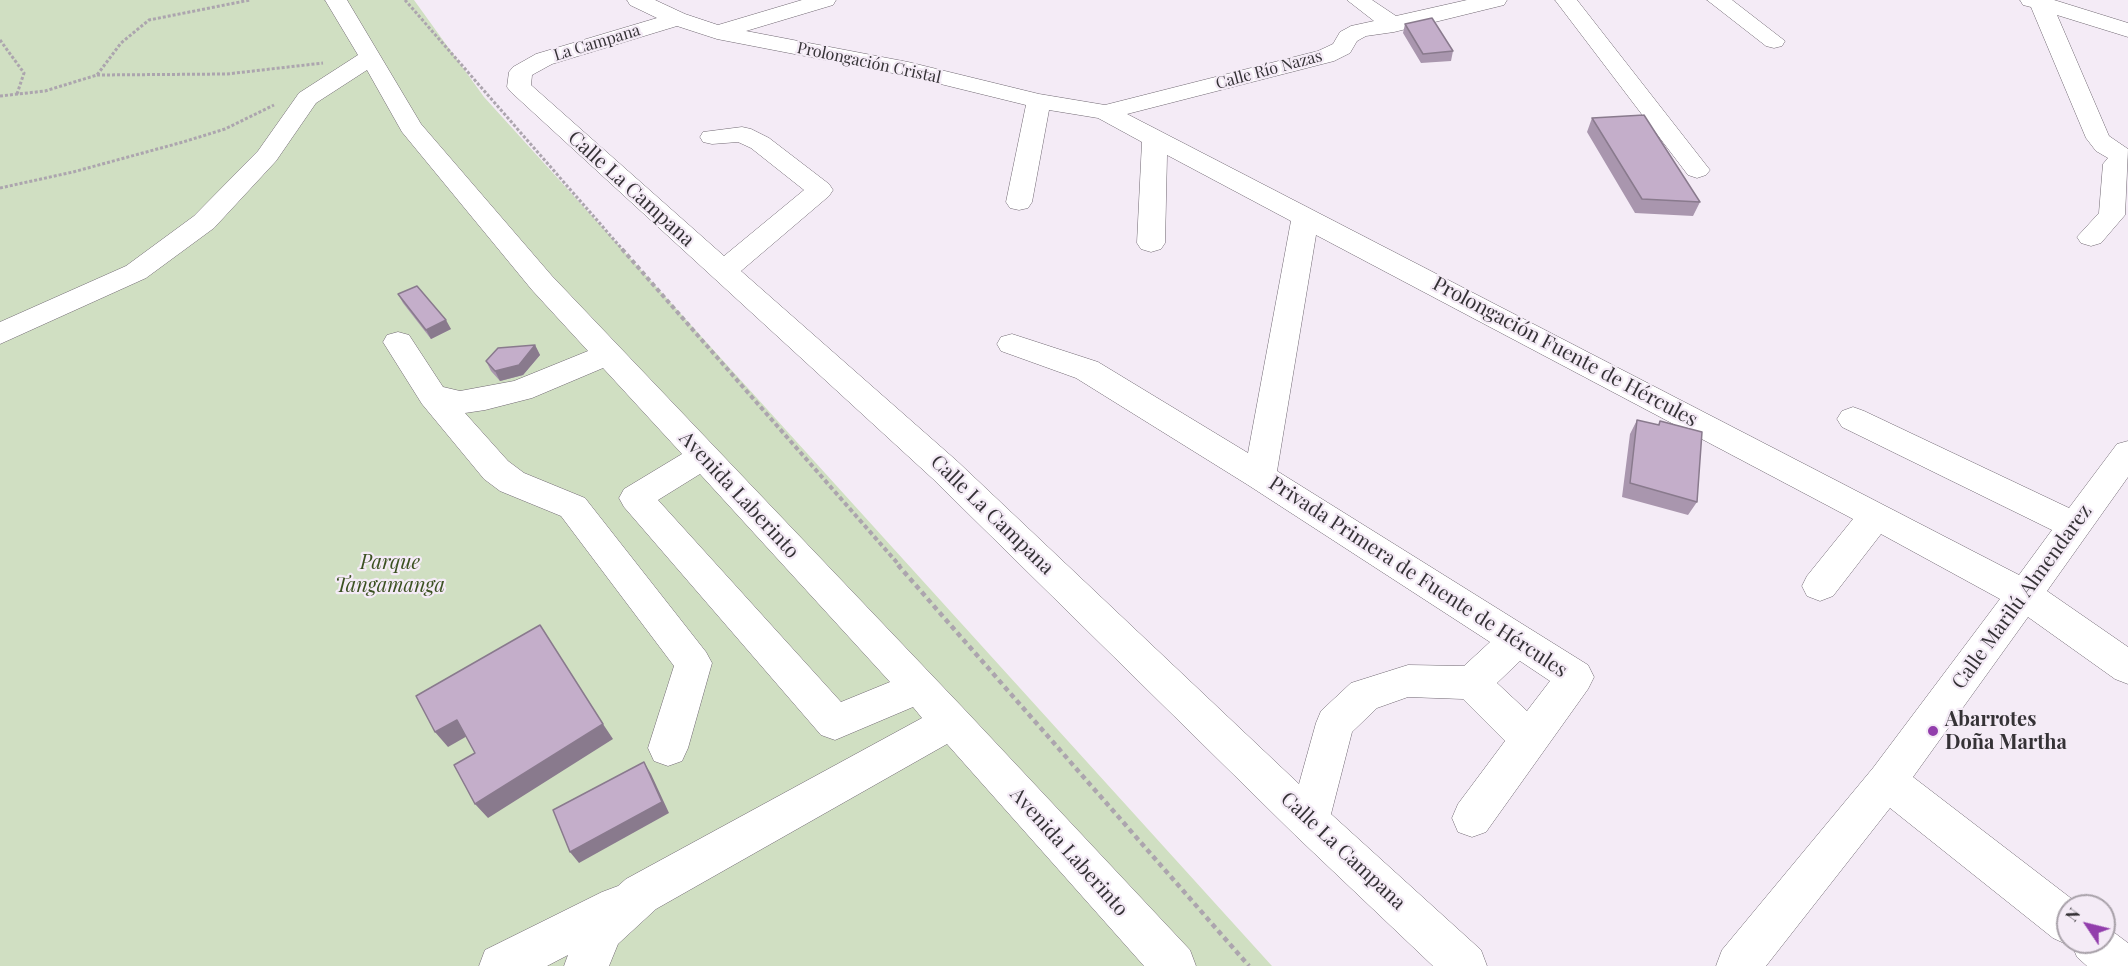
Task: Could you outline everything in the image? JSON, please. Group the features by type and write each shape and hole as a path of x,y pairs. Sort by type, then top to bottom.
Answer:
{"street":[{"name":"Avenida Laberinto","path":"336,0 411,128 542,283 951,722 1173,966"},
{"name":"Prolongación Cristal","path":"638,0 676,19 717,32 908,69 1039,101 1105,112"},
{"path":"717,32 825,0"},
{"path":"1358,0 1394,24"},
{"name":"Calle Río Nazas","path":"1105,112 1326,56 1341,48 1348,37 1359,32 1496,0"},
{"path":"1566,0 1697,170"},
{"path":"1718,0 1774,41"},
{"path":"2036,2 2128,30"},
{"path":"2036,2 2098,138 2105,146 2128,160"},
{"name":"La Campana","path":"520,72 544,59 676,19"},
{"path":"0,334 136,272 204,222 267,156 307,98 371,57"},
{"name":"Calle La Campana","path":"520,72 519,87 945,470 1464,966"},
{"path":"1019,202 1039,101"},
{"name":"Prolongación Fuente de Hércules","path":"1105,112 1876,514 2024,594 2128,668"},
{"path":"712,137 742,134 760,143 820,190 723,272"},
{"path":"1151,243 1155,138"},
{"path":"2091,237 2112,215 2116,164 2128,169"},
{"name":"Privada Primera de Fuente de Hércules","path":"1260,476 1305,218"},
{"path":"398,342 433,396 496,470 512,482 573,507 693,663 668,748"},
{"name":"Privada Primera de Fuente de Hércules","path":"1012,344 1087,370 1260,476 1575,677 1530,739"},
{"path":"465,434 484,410 496,401 608,354"},
{"path":"433,396 460,402 485,399 520,390"},
{"path":"1853,419 2074,526"},
{"name":"Calle Marilú Almendarez","path":"1738,966 1887,781 2128,453"},
{"path":"703,456 636,498 835,723 918,687"},
{"path":"1820,586 1876,514"},
{"path":"1472,683 1517,640"},
{"path":"1310,820 1335,723 1364,695 1408,681 1472,683 1530,739 1472,818"},
{"path":"501,966 641,894 951,722"},
{"path":"1887,781 2056,914"},
{"path":"586,966 603,929 641,894"},
{"path":"2107,954 2122,966"}],"path":[{"path":"97,75 121,43 149,20 250,0"},
{"path":"405,0 1249,966"},
{"path":"0,40 24,73 17,94"},
{"path":"0,96 45,91 97,75 226,74 330,64 371,57"},
{"path":"0,188 73,172 194,139 225,129 275,105"}],"green space":[{"name":"Parque Tangamanga","path":"0,0 414,0 484,97 1272,966 0,966"}],"building":[{"path":"1432,18 1453,51 1423,54 1405,24"},
{"path":"1644,115 1700,202 1642,199 1592,118"},
{"path":"417,286 446,320 426,330 398,294"},
{"path":"535,345 519,365 495,371 486,361 498,348"},
{"path":"1637,420 1659,425 1660,421 1702,432 1697,502 1630,483"},
{"path":"540,625 603,724 475,804 454,765 475,753 457,720 435,732 416,696"},
{"path":"644,762 662,802 570,852 553,810"}],"place":[{"name":"Abarrotes Doña Martha","path":"1933,731"}]}
